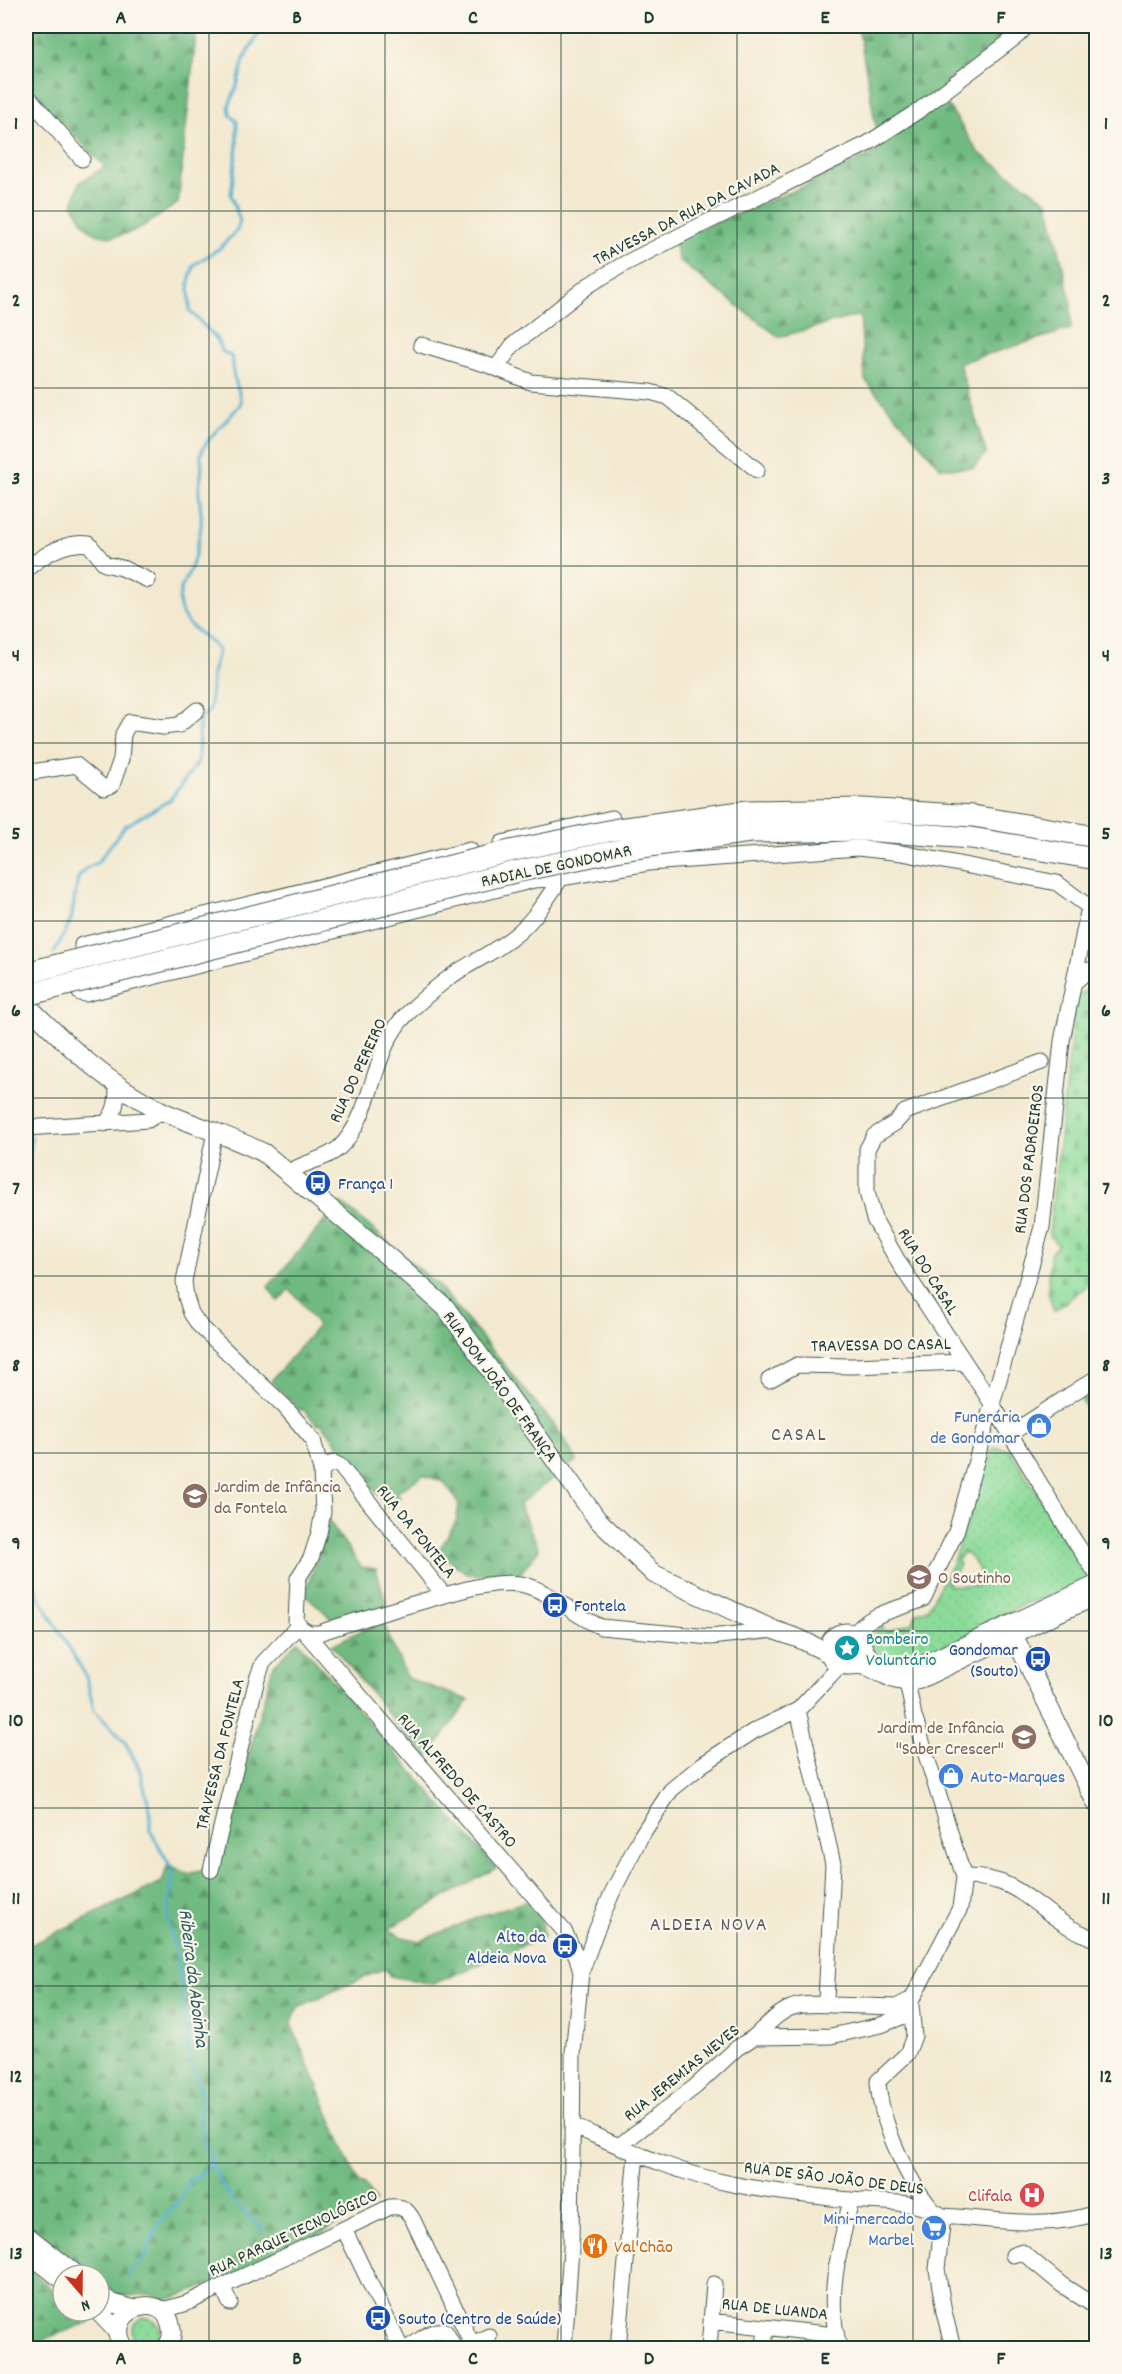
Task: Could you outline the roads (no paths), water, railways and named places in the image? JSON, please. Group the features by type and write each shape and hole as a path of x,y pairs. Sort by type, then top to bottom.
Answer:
{"highway":[{"name":"RADIAL DE GONDOMAR","path":"26,973 510,851 618,829 748,811 862,809 974,816 1096,837"},
{"name":"RADIAL DE GONDOMAR","path":"26,995 515,872 621,850 750,832 862,830 971,838 1096,859"}],"main road":[{"name":"RUA DOM JOÃO DE FRANÇA","path":"26,1004 78,1055 117,1086 162,1111 247,1144 264,1153 446,1308 597,1519 654,1574 774,1630 839,1655 844,1632 858,1640"},
{"path":"858,1640 870,1660 885,1669 918,1680 1096,1585"},
{"path":"1011,1630 1085,1600 1096,1599"},
{"path":"1011,1630 1096,1803"},
{"path":"839,1655 861,1656 858,1640"},
{"path":"839,1655 883,1676 910,1676"},
{"path":"26,2235 62,2263"},
{"path":"26,2251 51,2271"},
{"path":"111,2302 132,2309"},
{"path":"123,2344 121,2322 132,2309 140,2306 157,2308 170,2321 169,2343"},
{"path":"110,2323 123,2344"}],"street":[{"name":"TRAVESSA DA RUA DA CAVADA","path":"496,368 513,345 589,285 624,264 693,229 867,144 921,109 1027,26"},
{"path":"26,94 82,159"},
{"path":"421,345 496,368 531,382 650,392 669,397 757,470"},
{"path":"26,570 49,553 76,542 89,544 105,564 122,568 148,580"},
{"path":"26,773 76,765 86,776 104,788 112,786 121,759 123,734 130,722 164,727 179,725 197,710"},
{"path":"624,866 612,818 551,831 81,945 80,993 98,991 534,880 561,878 648,863 858,848 902,853 1057,884 1093,908"},
{"path":"551,831 561,878"},
{"name":"RUA DO PEREIRO","path":"288,1173 294,1168 330,1156 342,1145 359,1118 387,1045 402,1019 450,977 518,933 539,910 561,878"},
{"name":"RUA DOS PADROEIROS","path":"858,1640 858,1628 875,1617 923,1599 956,1532 1042,1227 1062,1041 1093,908"},
{"path":"1075,982 1088,970 1096,978"},
{"name":"RUA DO CASAL","path":"1042,1062 905,1112 895,1123 874,1136 867,1149 867,1192 874,1219 899,1263 991,1402 1096,1573"},
{"path":"105,1124 113,1115 117,1086"},
{"path":"26,1128 148,1120 162,1111"},
{"path":"215,1132 184,1281 186,1297 191,1313 199,1325 304,1428 313,1440 321,1472 323,1512 311,1558 298,1578 296,1622 309,1633 319,1633 444,1595"},
{"name":"TRAVESSA DO CASAL","path":"769,1380 797,1365 852,1366 963,1362"},
{"path":"1010,1434 1096,1378"},
{"name":"RUA DA FONTELA","path":"321,1472 327,1465 334,1463 340,1466 444,1595 473,1588 519,1584 536,1589 585,1620 601,1627 710,1637 774,1630"},
{"name":"RUA ALFREDO DE CASTRO","path":"298,1626 564,1931 577,1956 581,1973"},
{"name":"TRAVESSA DA FONTELA","path":"211,1870 257,1679 263,1663 298,1626"},
{"path":"323,1654 323,1639 332,1628"},
{"path":"564,2349 571,2249 573,2054 581,1973 598,1925 641,1836 671,1790 703,1764 746,1737 798,1710 839,1655"},
{"path":"910,1676 914,1716 964,1877 960,1908 911,2006 914,2036 907,2054 878,2081 879,2094 898,2153 918,2192 937,2212 937,2269 953,2349"},
{"path":"798,1710 833,1864 826,2000 832,2005"},
{"path":"964,1877 982,1877 1002,1882 1020,1891 1070,1927 1096,1940"},
{"path":"564,1931 584,1933 598,1925"},
{"path":"754,2037 780,2012 804,2003 911,2006"},
{"name":"RUA JEREMIAS NEVES","path":"619,2146 696,2086 737,2048 754,2037 831,2036 881,2025 911,2006"},
{"name":"RUA DE SÃO JOÃO DE DEUS","path":"573,2126 636,2154 704,2177 733,2184 937,2212 1053,2223 1096,2215"},
{"path":"618,2349 636,2154"},
{"path":"838,2342 833,2308 836,2264 851,2200"},
{"name":"RUA PARQUE TECNOLÓGICO","path":"157,2308 167,2309 188,2302 390,2207 402,2207 408,2211 473,2346"},
{"path":"344,2229 401,2349"},
{"path":"1013,2255 1022,2252 1062,2286 1096,2307"},
{"path":"284,2257 291,2272"},
{"name":"RUA DE LUANDA","path":"709,2349 714,2284"},
{"path":"222,2286 230,2303"},
{"path":"169,2343 176,2314 188,2302"},
{"name":"RUA DE LUANDA","path":"711,2321 766,2327 838,2342"},
{"path":"764,2349 766,2327"},
{"path":"413,2346 429,2333 438,2330 445,2331 455,2349"},
{"path":"473,2346 489,2337"}],"waterway":[{"name":"Ribeira da Aboinha","path":"54,953 71,920 78,878 85,869 97,863 125,826 170,800 198,762 199,724 202,717 210,710 212,675 218,651 186,621 180,607 180,595 194,560 201,527 199,490 202,470 201,454 208,441 241,403 233,375 231,356 222,351 216,338 190,311 189,281 194,265 220,248 237,230 240,221 231,195 237,146 237,122 230,114 229,106 244,59 263,26"},
{"name":"Ribeira da Aboinha","path":"26,1180 32,1137"},
{"name":"Ribeira da Aboinha","path":"26,1567 38,1595 86,1676 94,1710 125,1742 139,1768 150,1809 150,1830 173,1871 168,1919 179,1969 190,2063 200,2083 200,2121 206,2146 217,2175 233,2202 263,2230"},
{"path":"128,2279 134,2268 142,2263 158,2224 180,2200 189,2182 205,2171 211,2162"}],"place":[{"name":"França 1","path":"318,1183"},
{"name":"Funerária de Gondomar","path":"1039,1426"},
{"name":"Jardim de Infância da Fontela","path":"195,1496"},
{"name":"O Soutinho","path":"919,1577"},
{"name":"Fontela","path":"555,1605"},
{"name":"Bombeiro Voluntário","path":"847,1648"},
{"name":"Gondomar (Souto)","path":"1038,1659"},
{"name":"Jardim de Infância \"Saber Crescer\"","path":"1024,1737"},
{"name":"Auto-Marques","path":"951,1776"},
{"name":"Alto da Aldeia Nova","path":"565,1946"},
{"name":"Clifala","path":"1032,2195"},
{"name":"Mini-mercado Marbel","path":"934,2228"},
{"name":"Val'Chão","path":"595,2246"},
{"name":"Souto (Centro de Saúde)","path":"378,2318"}],"district":[{"name":"CASAL","path":"799,1433"},
{"name":"ALDEIA NOVA","path":"709,1923"}]}
